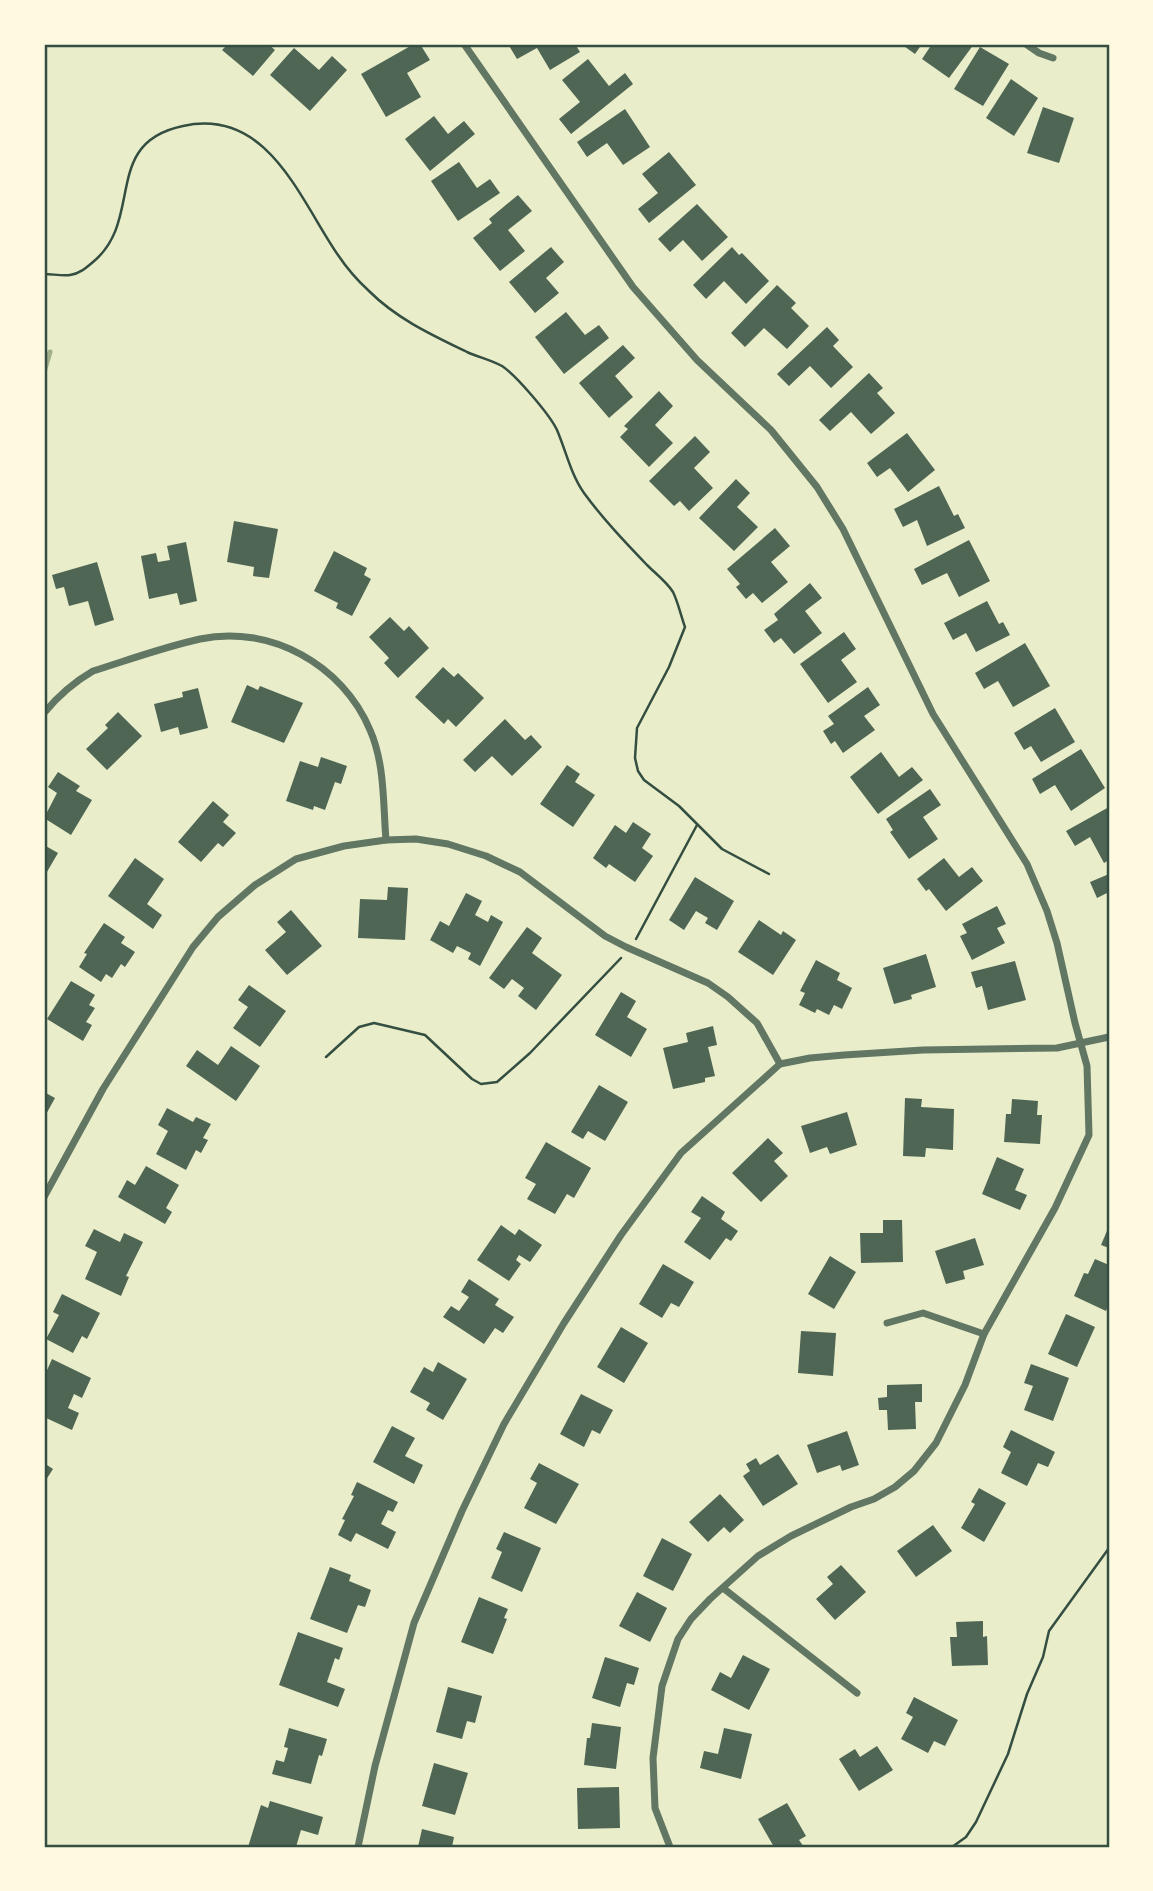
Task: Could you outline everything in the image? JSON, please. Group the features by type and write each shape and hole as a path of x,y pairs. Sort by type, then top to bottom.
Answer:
{"street":[{"path":"464,44 633,287 697,360 771,430 803,468 843,529 933,715 1027,864 1038,887 1060,953 1087,1066 1089,1136 1055,1208 984,1334 965,1385 936,1443 914,1471 895,1487 791,1535 758,1556 710,1599 684,1629 669,1662 662,1686 655,1734 655,1808 670,1847"},
{"path":"1026,44 1039,53 1054,58"},
{"path":"44,713 55,699 93,671 201,639 249,637 274,642 295,650 316,663 338,681 356,705 370,730 378,755 386,840"},
{"path":"44,1198 103,1089 193,947 218,917 255,885 296,859 344,846 416,839 447,844 486,856 520,872 605,936 708,983 728,997 757,1023 780,1064"},
{"path":"358,1847 375,1766 414,1623 462,1511 504,1424 621,1235 681,1153 780,1064 810,1058 923,1050 1057,1048 1109,1037"},
{"path":"887,1323 923,1313 984,1334"},
{"path":"723,1588 857,1693"}],"path":[{"path":"44,274 72,275 97,259 112,240 119,225 129,172 136,156 144,144 159,134 182,126 222,125 264,147 284,168 338,256 368,291 409,323 502,366 517,379 556,429 582,491 614,531 673,592 685,627 637,728 635,758 638,771 644,780 679,806 722,849 769,874"},
{"path":"635,941 697,825"},
{"path":"326,1057 359,1027 374,1023 425,1035 472,1079 481,1084 497,1082 530,1053 620,958"},
{"path":"952,1847 966,1838 976,1822 1008,1754 1027,1694 1043,1657 1049,1631 1109,1548"}],"building":[{"path":"228,44 268,44 275,50 253,76 222,50"},
{"path":"414,44 420,44 430,60 407,73 421,97 386,117 361,74"},
{"path":"508,44 575,44 580,52 550,70 537,48 517,59"},
{"path":"901,44 922,44 915,54"},
{"path":"932,44 974,44 949,78 922,59"},
{"path":"980,47 1009,64 983,106 954,89"},
{"path":"294,48 319,70 332,56 347,70 310,111 270,75"},
{"path":"588,59 609,86 625,73 633,84 571,134 559,119 580,102 562,80"},
{"path":"1011,79 1038,98 1014,136 986,118"},
{"path":"1043,107 1074,118 1059,163 1027,153"},
{"path":"625,109 650,147 623,165 607,143 587,157 577,142"},
{"path":"434,116 448,134 464,121 475,134 430,171 405,139"},
{"path":"669,152 696,185 649,223 638,209 658,193 642,174"},
{"path":"459,162 477,188 490,179 500,193 458,221 431,181"},
{"path":"518,195 532,211 508,230 525,251 500,271 473,238 492,223 489,219"},
{"path":"697,204 728,237 702,261 683,240 670,252 658,239"},
{"path":"551,247 564,262 546,278 559,293 535,313 509,282"},
{"path":"732,247 739,255 742,253 769,281 746,304 724,281 706,299 693,285"},
{"path":"777,285 796,303 791,308 809,326 787,349 764,328 745,347 731,333"},
{"path":"566,312 585,335 599,325 609,338 564,374 535,337"},
{"path":"827,327 839,340 833,346 853,367 831,388 810,366 789,386 777,374"},
{"path":"623,345 635,358 615,376 633,397 609,418 579,383"},
{"path":"869,373 883,388 877,393 895,413 871,434 851,412 830,431 819,420"},
{"path":"659,391 673,406 655,425 673,443 649,467 620,437 628,429 624,426"},
{"path":"907,433 935,470 908,492 890,468 877,477 867,463"},
{"path":"695,436 710,452 694,468 713,488 689,511 680,501 674,506 649,481"},
{"path":"736,479 750,493 737,507 758,527 734,551 699,518"},
{"path":"939,486 954,516 958,514 965,528 927,546 917,520 903,527 894,509"},
{"path":"234,521 278,529 269,578 253,576 254,567 227,562"},
{"path":"775,528 790,546 771,562 788,582 762,603 753,593 746,599 736,587 740,584 727,569"},
{"path":"969,540 990,581 959,597 947,573 922,585 914,569"},
{"path":"186,542 197,601 180,605 177,593 149,599 141,556 156,553 158,562 170,560 167,546"},
{"path":"334,551 367,568 364,575 371,579 352,616 336,608 338,603 314,591"},
{"path":"97,562 114,620 95,626 88,601 69,606 64,587 56,589 52,575"},
{"path":"810,583 822,598 805,611 822,633 794,654 781,638 774,643 764,630 778,620 774,614"},
{"path":"987,601 999,624 1003,622 1010,635 976,652 966,633 953,640 944,623"},
{"path":"390,617 404,631 409,626 429,648 398,678 384,663 389,658 369,637"},
{"path":"844,632 856,649 841,660 857,682 828,703 800,664"},
{"path":"1025,643 1050,686 1013,707 998,681 984,689 975,673"},
{"path":"443,667 454,677 458,673 484,698 456,727 448,719 444,724 415,697"},
{"path":"247,685 258,690 260,686 303,703 284,743 231,722"},
{"path":"868,687 880,705 864,716 875,730 843,753 835,741 831,744 823,731 834,724 828,716"},
{"path":"198,688 208,728 180,735 178,727 161,732 154,704 183,697 182,692"},
{"path":"1055,708 1075,742 1041,762 1031,746 1024,750 1014,733"},
{"path":"118,712 142,736 107,770 86,749 108,728 105,725"},
{"path":"505,719 525,740 531,735 542,747 512,776 492,756 475,772 463,760"},
{"path":"1081,749 1105,788 1071,811 1055,785 1040,794 1032,779"},
{"path":"881,752 899,777 912,767 923,780 878,814 850,777"},
{"path":"321,757 347,766 341,784 335,782 325,810 314,806 313,810 286,801 300,761 318,767"},
{"path":"567,765 580,774 575,782 595,795 573,827 540,804"},
{"path":"58,772 80,786 76,791 92,800 71,835 44,818 57,793 48,787"},
{"path":"930,789 941,805 923,817 938,839 909,859 890,832 893,830 886,819"},
{"path":"213,801 229,815 223,822 236,833 223,847 218,843 201,862 178,842"},
{"path":"1109,807 1109,860 1104,863 1090,837 1075,846 1066,831"},
{"path":"633,822 651,834 642,848 653,856 635,882 609,864 606,868 593,858 615,825 626,833"},
{"path":"44,845 58,853 44,877"},
{"path":"135,858 164,879 147,904 162,915 153,929 108,896"},
{"path":"944,858 959,877 972,867 983,881 946,911 929,889 926,891 917,879"},
{"path":"1109,874 1109,892 1097,898 1090,882"},
{"path":"695,877 734,901 717,930 705,923 708,918 696,911 684,930 669,920"},
{"path":"388,887 408,888 405,940 358,938 360,899 387,900"},
{"path":"466,893 482,901 475,915 488,922 491,915 503,922 480,966 468,959 471,953 457,946 453,953 430,940 440,921 449,926"},
{"path":"997,906 1006,924 997,928 1005,943 972,960 960,936 967,933 962,924"},
{"path":"291,910 322,946 287,975 265,950 286,932 277,922"},
{"path":"759,920 781,935 783,931 796,940 773,975 738,952"},
{"path":"104,923 125,937 121,943 135,952 125,967 121,964 112,978 106,974 101,982 79,967 87,954 84,953"},
{"path":"527,927 542,938 532,953 562,975 536,1010 518,996 524,988 512,979 504,989 489,978"},
{"path":"926,954 936,987 911,995 912,999 894,1004 883,968"},
{"path":"816,960 840,973 837,980 852,988 842,1009 834,1005 829,1015 817,1009 815,1013 799,1005 805,993 800,991"},
{"path":"1015,961 1026,1000 988,1010 982,986 976,988 971,972"},
{"path":"71,981 95,995 89,1005 95,1008 86,1022 92,1025 83,1041 47,1019"},
{"path":"249,985 286,1011 260,1047 233,1028 248,1007 238,1000"},
{"path":"621,992 636,1001 627,1017 647,1029 631,1057 595,1035"},
{"path":"713,1026 717,1045 708,1047 715,1076 705,1078 705,1082 673,1089 663,1048 688,1042 686,1033"},
{"path":"231,1046 260,1066 236,1101 186,1066 197,1050 218,1065"},
{"path":"599,1085 628,1102 605,1141 588,1131 583,1139 571,1132"},
{"path":"44,1092 55,1098 44,1118"},
{"path":"905,1098 922,1099 921,1107 954,1109 953,1150 926,1148 925,1157 903,1156"},
{"path":"1012,1099 1038,1101 1037,1115 1042,1115 1040,1144 1004,1142 1006,1114 1011,1114"},
{"path":"167,1108 193,1122 196,1117 211,1124 203,1138 208,1140 201,1153 196,1150 186,1170 156,1154 168,1131 158,1125"},
{"path":"847,1112 857,1145 830,1154 827,1147 810,1153 801,1126"},
{"path":"768,1138 783,1153 774,1161 788,1176 761,1202 732,1173"},
{"path":"546,1142 591,1168 574,1198 567,1194 555,1214 527,1199 536,1184 525,1178"},
{"path":"997,1157 1024,1169 1015,1190 1027,1195 1020,1210 982,1194"},
{"path":"146,1166 179,1185 166,1208 172,1212 165,1224 118,1197 127,1180 135,1185"},
{"path":"702,1196 725,1212 721,1219 738,1231 731,1241 726,1238 710,1260 684,1242 701,1218 691,1212"},
{"path":"883,1220 902,1220 903,1262 861,1263 860,1233 883,1233"},
{"path":"501,1225 515,1235 519,1229 542,1245 530,1262 519,1255 516,1260 521,1264 509,1281 477,1260"},
{"path":"1109,1226 1109,1248 1101,1245"},
{"path":"94,1229 120,1242 124,1233 143,1242 126,1276 129,1277 121,1296 85,1279 97,1252 85,1246"},
{"path":"975,1238 984,1265 963,1271 965,1279 946,1284 935,1251"},
{"path":"830,1256 856,1272 834,1309 808,1294"},
{"path":"1095,1259 1109,1265 1109,1303 1106,1311 1074,1296 1084,1273 1088,1274"},
{"path":"663,1264 694,1282 679,1307 671,1303 662,1318 639,1304"},
{"path":"469,1279 499,1299 495,1305 514,1317 503,1333 495,1328 484,1344 443,1317 451,1306 459,1311 469,1297 461,1292"},
{"path":"62,1294 100,1313 87,1339 82,1336 73,1353 46,1339 59,1315 53,1312"},
{"path":"1066,1314 1095,1327 1077,1367 1048,1354"},
{"path":"621,1327 648,1343 624,1383 597,1367"},
{"path":"801,1331 836,1333 833,1376 798,1373"},
{"path":"52,1359 91,1378 82,1398 74,1394 68,1408 79,1413 72,1430 44,1417 44,1377"},
{"path":"438,1362 467,1379 443,1420 426,1410 430,1403 410,1392 424,1367 433,1372"},
{"path":"1031,1364 1069,1378 1053,1421 1024,1410 1033,1386 1024,1383"},
{"path":"922,1384 922,1402 915,1402 916,1429 888,1430 887,1410 879,1410 878,1398 887,1397 887,1385"},
{"path":"581,1394 613,1410 600,1434 592,1430 584,1447 560,1434"},
{"path":"392,1426 415,1438 405,1456 423,1465 414,1484 373,1462"},
{"path":"1011,1430 1055,1452 1048,1467 1038,1463 1027,1486 1001,1473 1011,1452 1003,1447"},
{"path":"847,1431 859,1465 842,1471 840,1465 817,1473 807,1445"},
{"path":"778,1454 798,1484 763,1506 743,1476 750,1471 746,1464 756,1458 760,1465"},
{"path":"44,1463 53,1469 44,1483"},
{"path":"539,1463 579,1484 556,1524 524,1508 537,1483 530,1479"},
{"path":"357,1482 398,1502 393,1512 388,1510 381,1524 396,1532 388,1549 356,1533 351,1542 338,1535"},
{"path":"979,1488 1006,1503 984,1542 961,1528 975,1504 971,1502"},
{"path":"720,1494 744,1520 730,1533 724,1527 708,1542 689,1522"},
{"path":"933,1525 952,1551 916,1577 897,1551"},
{"path":"504,1532 541,1548 522,1592 491,1578 502,1552 496,1549"},
{"path":"662,1538 692,1554 673,1591 643,1576"},
{"path":"841,1565 866,1592 835,1620 816,1599 833,1584 827,1577"},
{"path":"330,1567 351,1575 349,1581 371,1590 365,1607 358,1605 347,1633 310,1619"},
{"path":"637,1592 667,1608 650,1642 619,1626"},
{"path":"479,1597 508,1609 504,1618 507,1619 493,1654 461,1642"},
{"path":"983,1621 983,1637 987,1636 988,1665 952,1666 950,1637 957,1637 956,1622"},
{"path":"298,1632 343,1648 339,1660 335,1658 327,1682 345,1689 338,1707 279,1685"},
{"path":"743,1655 770,1669 749,1710 711,1690 720,1672 731,1678"},
{"path":"605,1657 639,1668 634,1685 627,1683 620,1707 592,1698"},
{"path":"448,1687 482,1696 475,1723 467,1721 462,1739 436,1732"},
{"path":"914,1697 958,1720 945,1746 934,1741 928,1753 901,1739 913,1717 906,1713"},
{"path":"592,1723 621,1727 616,1769 584,1765 587,1738 590,1738"},
{"path":"289,1728 327,1739 322,1756 319,1755 311,1784 272,1774 276,1760 284,1762 288,1748 284,1747"},
{"path":"724,1728 752,1734 741,1779 700,1768 704,1751 718,1754"},
{"path":"877,1746 893,1770 859,1791 839,1759 855,1749 860,1757"},
{"path":"434,1763 468,1773 455,1815 422,1806"},
{"path":"619,1787 620,1828 578,1829 577,1788"},
{"path":"270,1801 323,1817 318,1835 301,1830 296,1847 248,1847 261,1805 268,1808"},
{"path":"787,1803 806,1836 799,1840 804,1847 774,1847 758,1819"},
{"path":"422,1829 454,1837 452,1847 418,1847"}],"waterway":[{"path":"44,372 50,352"}]}
